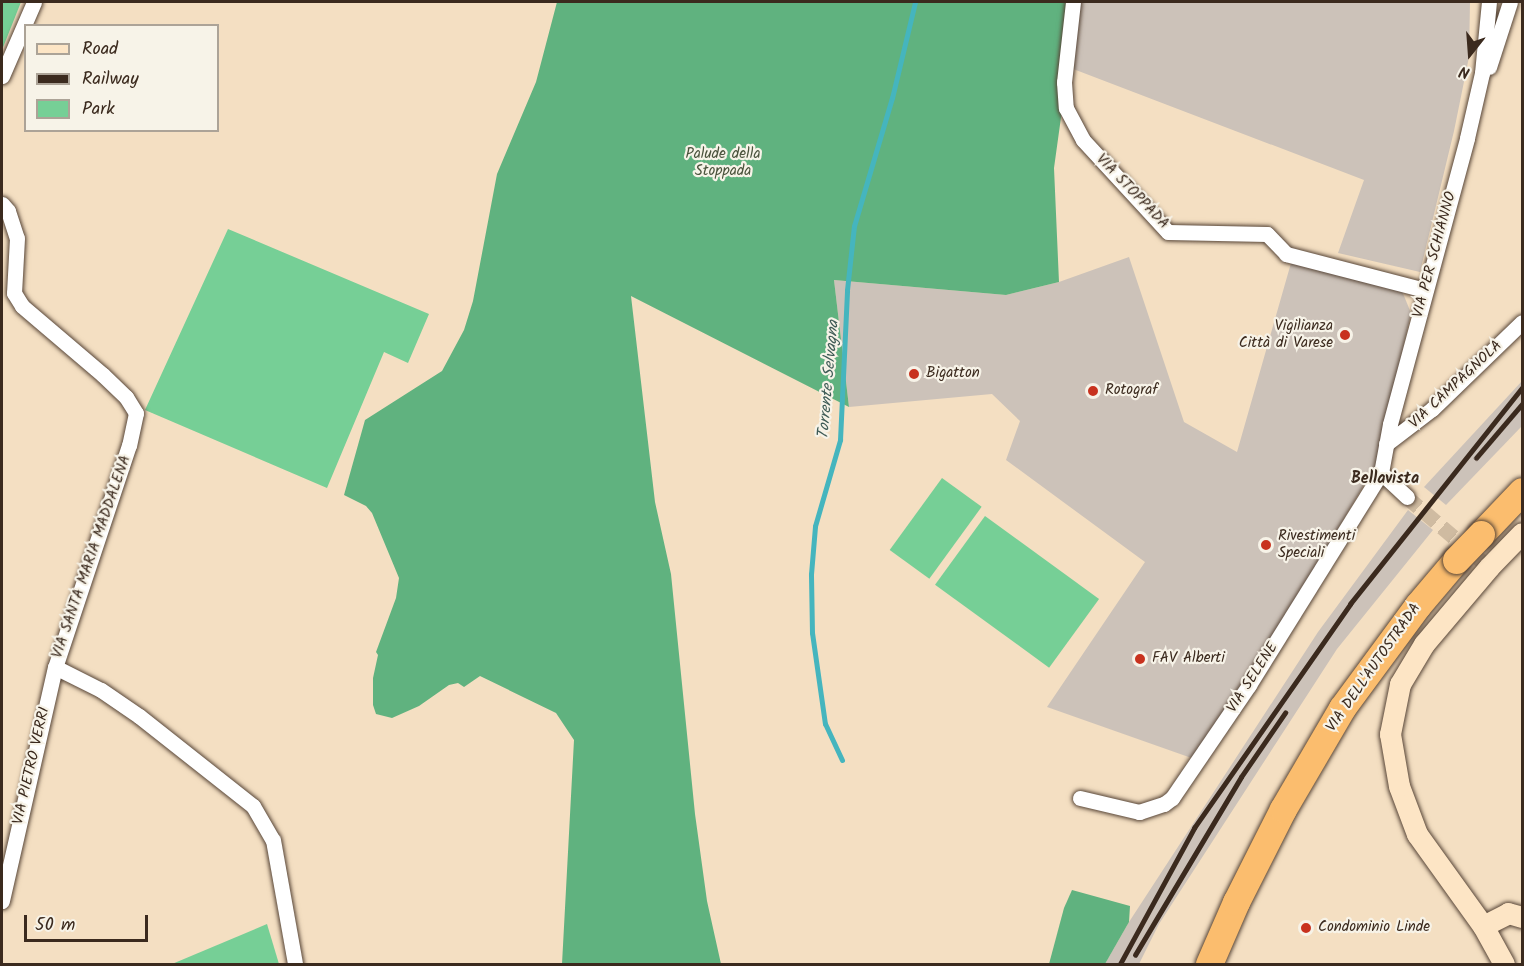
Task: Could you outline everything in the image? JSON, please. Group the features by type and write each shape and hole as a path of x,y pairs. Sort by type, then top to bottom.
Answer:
{"highway":[{"name":"VIA DELL'AUTOSTRADA","path":"1209,964 1236,902 1283,809 1342,708 1418,605 1456,560 1522,491"}],"main road":[{"path":"1504,964 1483,926 1417,834 1399,786 1390,734 1400,684 1424,644 1489,567 1522,533"},
{"path":"1483,926 1508,913 1522,917"}],"street":[{"path":"24,24 34,2"},
{"name":"VIA STOPPADA","path":"1073,2 1064,82 1066,108 1083,140 1168,232 1234,231 1267,234 1286,254 1425,290"},
{"name":"VIA PER SCHIANNO","path":"1381,473 1386,444 1482,73 1489,2"},
{"path":"1467,138 1510,2"},
{"path":"2,76 24,25"},
{"name":"VIA SANTA MARIA MADDALENA","path":"2,204 8,211 17,238 14,293 22,306 103,375 126,397 136,412 129,445 55,667 102,690 253,806 273,840 295,964"},
{"name":"VIA CAMPAGNOLA","path":"1386,444 1432,409 1522,322"},
{"path":"1381,473 1407,497"},
{"name":"VIA SELENE","path":"1080,798 1139,812 1164,804 1172,798 1249,685 1381,473"},
{"name":"VIA PIETRO VERRI","path":"2,901 55,667"}],"shaded area":[{"path":"1077,2 1470,2 1469,57 1454,131 1420,272 1338,253 1364,180 1068,67"},
{"path":"1129,257 1184,422 1237,452 1291,263 1402,291 1411,313 1377,463 1200,761 1047,707 1145,562 1006,460 1020,421 992,394 849,407 834,280 1006,295 1059,282"},
{"path":"1522,381 1522,426 1446,505 1424,487"},
{"path":"1408,510 1433,530 1337,649 1159,924 1139,964 1105,964 1129,922 1318,632"}],"green space":[{"path":"2,2 21,2 2,50"},
{"name":"Palude della Stoppada","path":"557,2 1077,2 1054,168 1059,282 1006,295 834,280 849,407 631,296 655,502 671,574 695,814 707,901 721,964 562,964 574,740 556,713 480,676 464,687 458,683 449,685 419,706 392,718 376,714 373,705 373,678 378,655 376,652 396,598 399,578 372,513 366,506 344,495 365,420 442,371 464,330 473,301 497,174 536,82"},
{"path":"228,229 429,314 408,363 384,352 327,488 145,410"},
{"path":"942,478 982,507 929,579 890,550"},
{"path":"985,516 1099,599 1049,668 935,585"},
{"path":"1072,890 1130,906 1129,922 1105,964 1049,964 1064,908"},
{"path":"267,924 279,964 172,964"}],"waterway":[{"name":"Torrente Selvagna","path":"842,760 825,724 812,633 811,574 815,526 840,440 847,290 854,226 892,98 915,2"}],"tunnel":[{"path":"1407,497 1489,567"}],"railway":[{"path":"1120,964 1194,828 1350,604 1522,388"},
{"path":"1476,458 1522,404"},
{"path":"1135,955 1241,777 1285,713"}],"place":[{"name":"Vigilianza Città di Varese","path":"1345,335"},
{"name":"Bigatton","path":"914,374"},
{"name":"Rotograf","path":"1093,391"},
{"name":"Rivestimenti Speciali","path":"1266,545"},
{"name":"FAV Alberti","path":"1140,659"},
{"name":"Condominio Linde","path":"1306,928"}],"district":[{"name":"Bellavista","path":"1385,479"}]}
